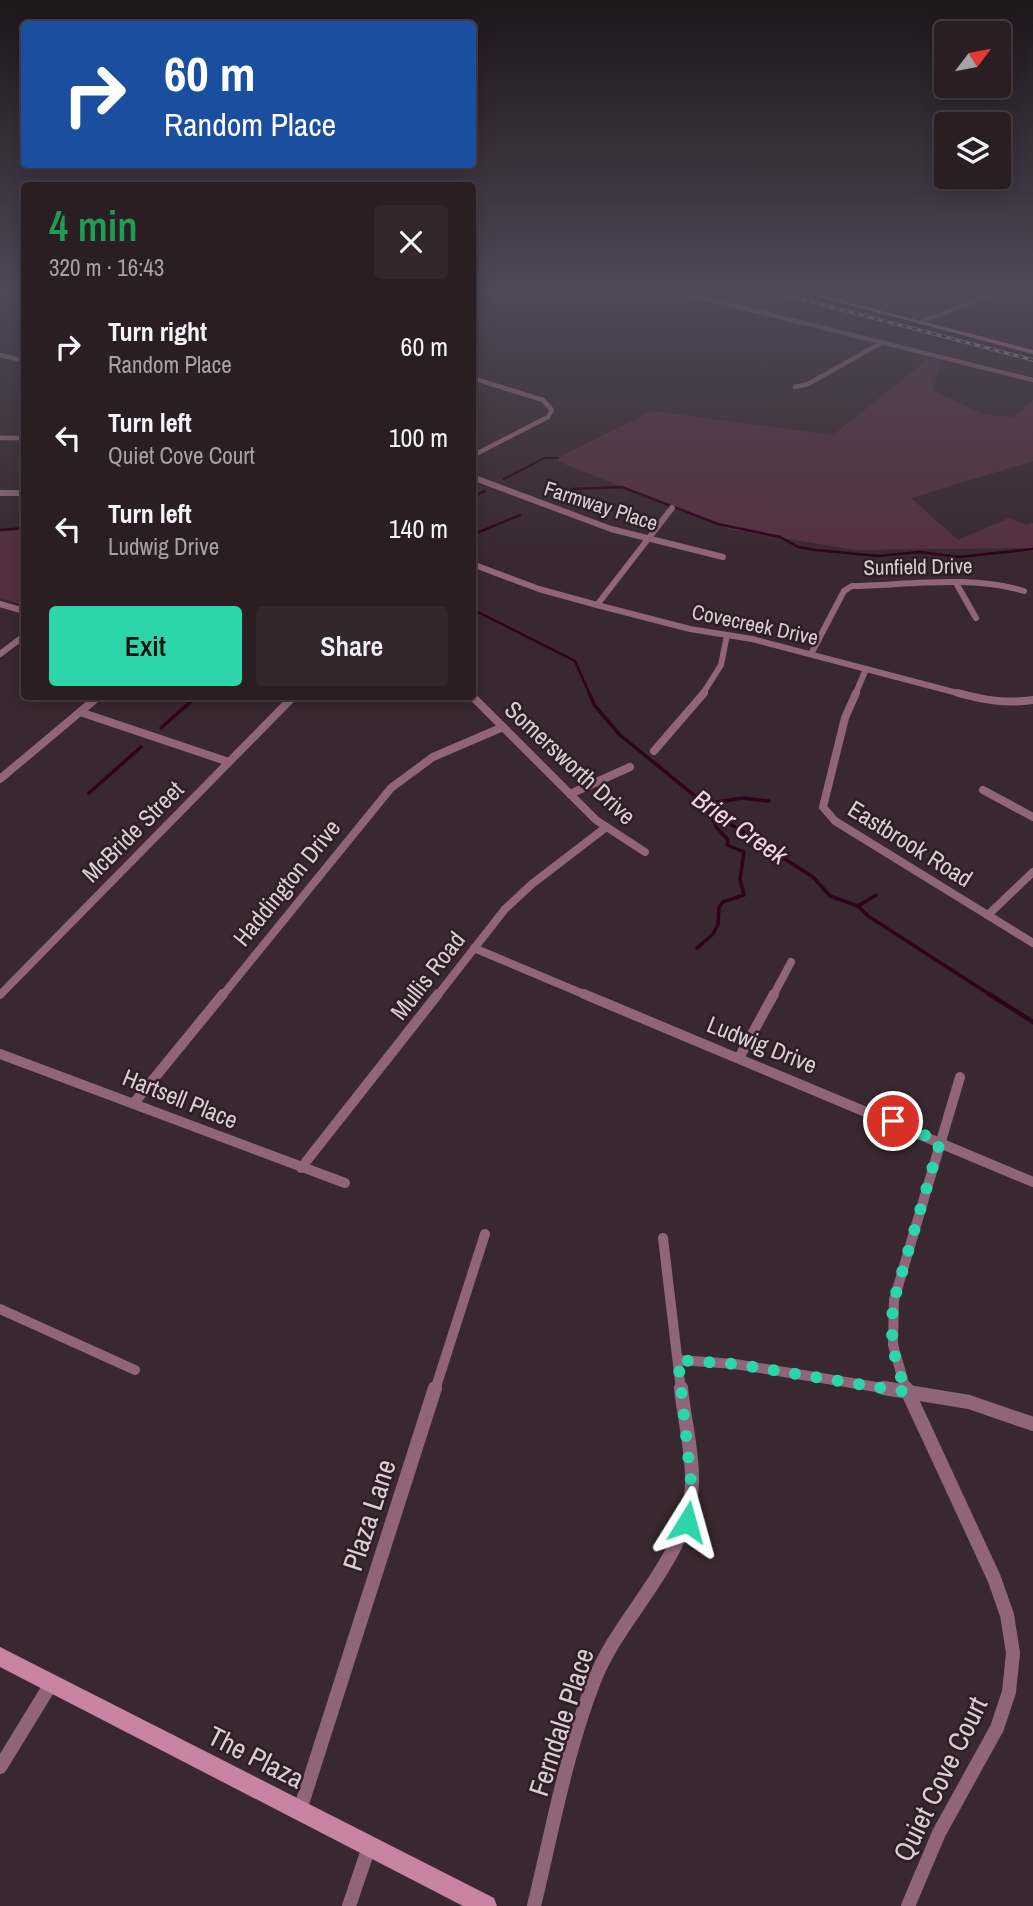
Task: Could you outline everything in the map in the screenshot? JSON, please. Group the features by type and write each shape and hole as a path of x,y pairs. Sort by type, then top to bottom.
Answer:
{"street":[{"path":"476,379 543,400 552,410 548,417 476,454"},
{"path":"795,387 817,379"},
{"path":"0,438 21,438"},
{"name":"Farmway Place","path":"476,479 593,523 723,557"},
{"path":"0,493 21,493"},
{"path":"597,605 672,508"},
{"name":"Covecreek Drive","path":"476,566 539,589 690,629 811,654 999,703 1033,700"},
{"path":"956,583 976,618"},
{"name":"Sunfield Drive","path":"811,654 847,588 863,584 956,583 995,584 1024,592"},
{"path":"0,604 21,610"},
{"path":"654,751 717,675 727,635"},
{"path":"0,654 21,638"},
{"name":"Eastbrook Road","path":"866,669 845,718 823,804 826,813 1033,943"},
{"path":"0,779 94,700"},
{"name":"McBride Street","path":"0,995 290,700"},
{"name":"Somersworth Drive","path":"476,700 605,828 645,852"},
{"path":"80,712 229,762"},
{"name":"Haddington Drive","path":"134,1103 391,788 433,757 503,727"},
{"path":"570,794 630,767"},
{"path":"983,790 1033,817"},
{"name":"Mullis Road","path":"300,1168 516,898 605,828"},
{"path":"988,915 1033,872"},
{"name":"Ludwig Drive","path":"474,948 1033,1182"},
{"path":"739,1058 792,962"},
{"name":"Hartsell Place","path":"0,1054 345,1183"},
{"name":"Quiet Cove Court","path":"908,1906 926,1858 951,1810 974,1774 1002,1714 1012,1676 1008,1617 998,1584 907,1392 892,1350 892,1312 960,1077"},
{"name":"Plaza Lane","path":"300,1810 485,1234"},
{"name":"Ferndale Place","path":"534,1906 576,1738 594,1680 617,1632 669,1562 687,1522 691,1482 663,1238"},
{"path":"0,1309 135,1370"},
{"path":"678,1360 735,1364 969,1402 1033,1424"},
{"name":"The Plaza","path":"0,1657 486,1906"},
{"path":"0,1767 51,1684"},
{"path":"349,1906 369,1846"}],"shaded area":[{"path":"903,379 936,379 933,390 985,415 1013,417 1033,400 1033,461 911,498 958,540 1009,518 1027,525 1033,523 1033,552 1027,548 854,550 729,529 554,460 652,411 833,435"},
{"path":"21,530 21,604 0,598 0,531"}],"waterway":[{"path":"530,466 544,458 558,458"},
{"path":"504,479 533,464"},
{"path":"572,489 622,487 718,524 780,537 798,547 816,550 878,556 920,552 959,557 1033,549"},
{"path":"476,495 485,491"},
{"path":"476,533 520,515"},
{"name":"Brier Creek","path":"0,530 21,528"},
{"name":"Brier Creek","path":"476,611 575,661 590,695"},
{"name":"Brier Creek","path":"589,693 595,706 620,735 700,800"},
{"path":"161,728 192,700"},
{"path":"89,793 141,747"},
{"path":"700,800 711,803 742,798 769,801"},
{"name":"Brier Creek","path":"700,800 727,822 813,877 830,896 858,906"},
{"path":"697,948 713,934 718,924 719,907 723,902 744,895 740,879 744,852 727,845 728,840 717,828 709,811"},
{"path":"858,906 876,895"},
{"name":"Brier Creek","path":"858,906 868,916 992,996"},
{"name":"Brier Creek","path":"989,994 1033,1022"}],"route":[{"path":"687,1522 691,1482 678,1360 735,1364 907,1392 892,1350 890,1324 894,1300 940,1142 893,1121"}]}
